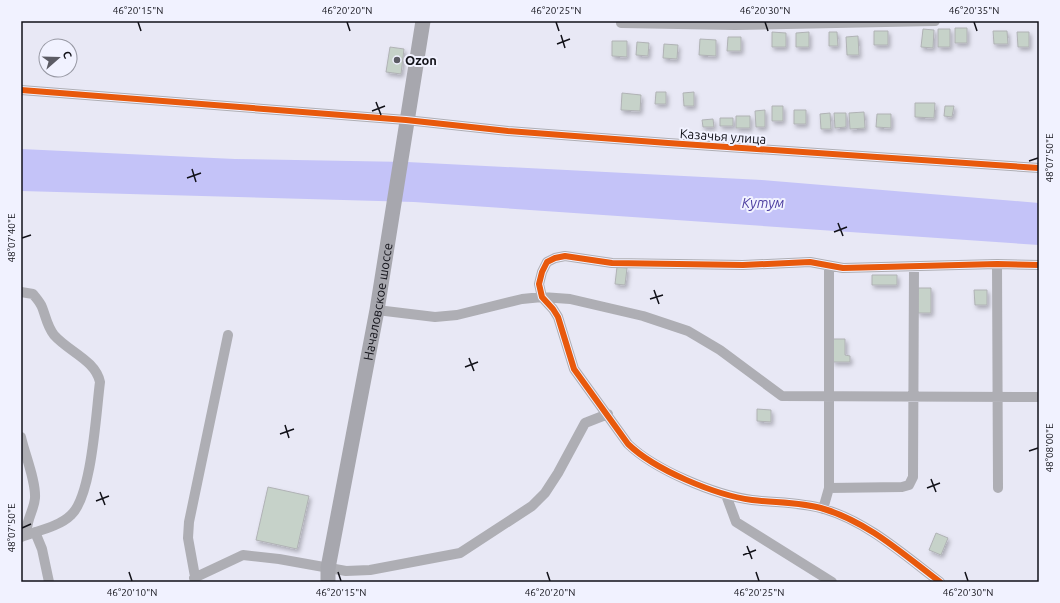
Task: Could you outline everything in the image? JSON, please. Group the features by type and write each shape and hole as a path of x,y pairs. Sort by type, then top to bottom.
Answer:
{"main road":[{"name":"Началовское шоссе","path":"328,575 377,310 406,120 423,21"}],"street":[{"path":"621,22 735,23 935,21"},
{"name":"Казачья улица","path":"21,90 406,120 668,143 1039,168"},
{"path":"940,582 874,533 845,516 823,509 751,500 726,495 670,473 638,454 628,444 608,414 574,369 558,317 542,297 539,284 542,272 547,262 554,258 565,256 612,263 743,265 810,262 843,268 997,264 1039,265"},
{"path":"997,264 998,488"},
{"path":"823,509 829,488 829,266"},
{"path":"829,488 902,487 909,485 913,477 914,267"},
{"path":"21,292 33,294 41,306 48,327 69,349 92,365 98,372 100,382 87,484 78,507 72,515 65,520 28,534"},
{"path":"377,310 435,317 457,315 522,299 542,297 570,298 643,316 688,331 720,350 782,396 1039,397"},
{"path":"228,335 189,522 188,538 195,580 243,555 279,559 328,575 346,571 370,570 460,553 532,506 545,492 558,473 585,423 608,414"},
{"path":"21,437 35,495 35,500 26,527 28,534 42,549 49,582"},
{"path":"726,495 736,522 832,582"}],"water":[{"name":"Кутум","path":"21,149 235,159 407,162 762,180 1039,203 1039,245 414,202 21,191"}],"building":[{"path":"955,28 967,28 967,43 955,43"},
{"path":"923,29 934,30 933,48 921,47"},
{"path":"938,29 950,29 950,47 938,47"},
{"path":"874,31 888,31 888,45 874,45"},
{"path":"993,31 1007,31 1008,44 994,44"},
{"path":"772,32 786,33 786,47 772,47"},
{"path":"809,32 809,47 796,47 796,33"},
{"path":"829,32 837,32 838,46 829,46"},
{"path":"1017,32 1029,32 1029,47 1018,47"},
{"path":"858,36 859,55 847,55 846,37"},
{"path":"728,37 741,37 741,51 727,51"},
{"path":"700,39 716,40 716,56 699,55"},
{"path":"612,41 627,41 627,57 612,56"},
{"path":"637,42 649,43 648,56 636,55"},
{"path":"664,44 678,45 677,59 663,58"},
{"path":"390,47 404,49 401,74 386,72"},
{"path":"656,92 666,92 666,104 655,104"},
{"path":"694,92 694,106 684,106 683,93"},
{"path":"622,93 641,95 640,111 621,110"},
{"path":"915,103 935,103 934,118 915,117"},
{"path":"772,106 783,106 783,121 772,121"},
{"path":"945,106 954,106 952,117 944,116"},
{"path":"765,110 765,127 756,127 755,111"},
{"path":"794,110 806,110 806,124 794,124"},
{"path":"864,112 865,128 850,129 849,113"},
{"path":"830,113 831,129 821,129 820,114"},
{"path":"834,113 846,113 846,127 835,128"},
{"path":"877,114 891,114 891,128 876,127"},
{"path":"736,116 750,116 750,128 736,128"},
{"path":"720,118 733,118 733,126 720,126"},
{"path":"713,119 714,127 703,127 702,120"},
{"path":"617,267 627,268 625,285 615,284"},
{"path":"872,275 897,275 897,285 872,285"},
{"path":"918,288 931,288 931,313 918,313"},
{"path":"974,290 987,290 987,305 975,305"},
{"path":"833,339 845,339 845,355 850,356 850,362 833,362"},
{"path":"757,409 771,410 771,422 757,421"},
{"path":"268,487 309,496 297,549 256,540"},
{"path":"936,533 948,538 941,555 929,550"}],"cycle path":[{"path":"21,90 406,120 508,131 1039,168"},
{"path":"940,582 885,540 856,522 840,515 824,509 806,505 752,500 721,493 669,472 640,454 628,444 574,369 558,317 542,297 539,284 542,272 547,262 555,258 565,256 612,263 743,265 810,262 843,268 997,264 1039,265"}],"place":[{"name":"Ozon","path":"397,60"}]}
